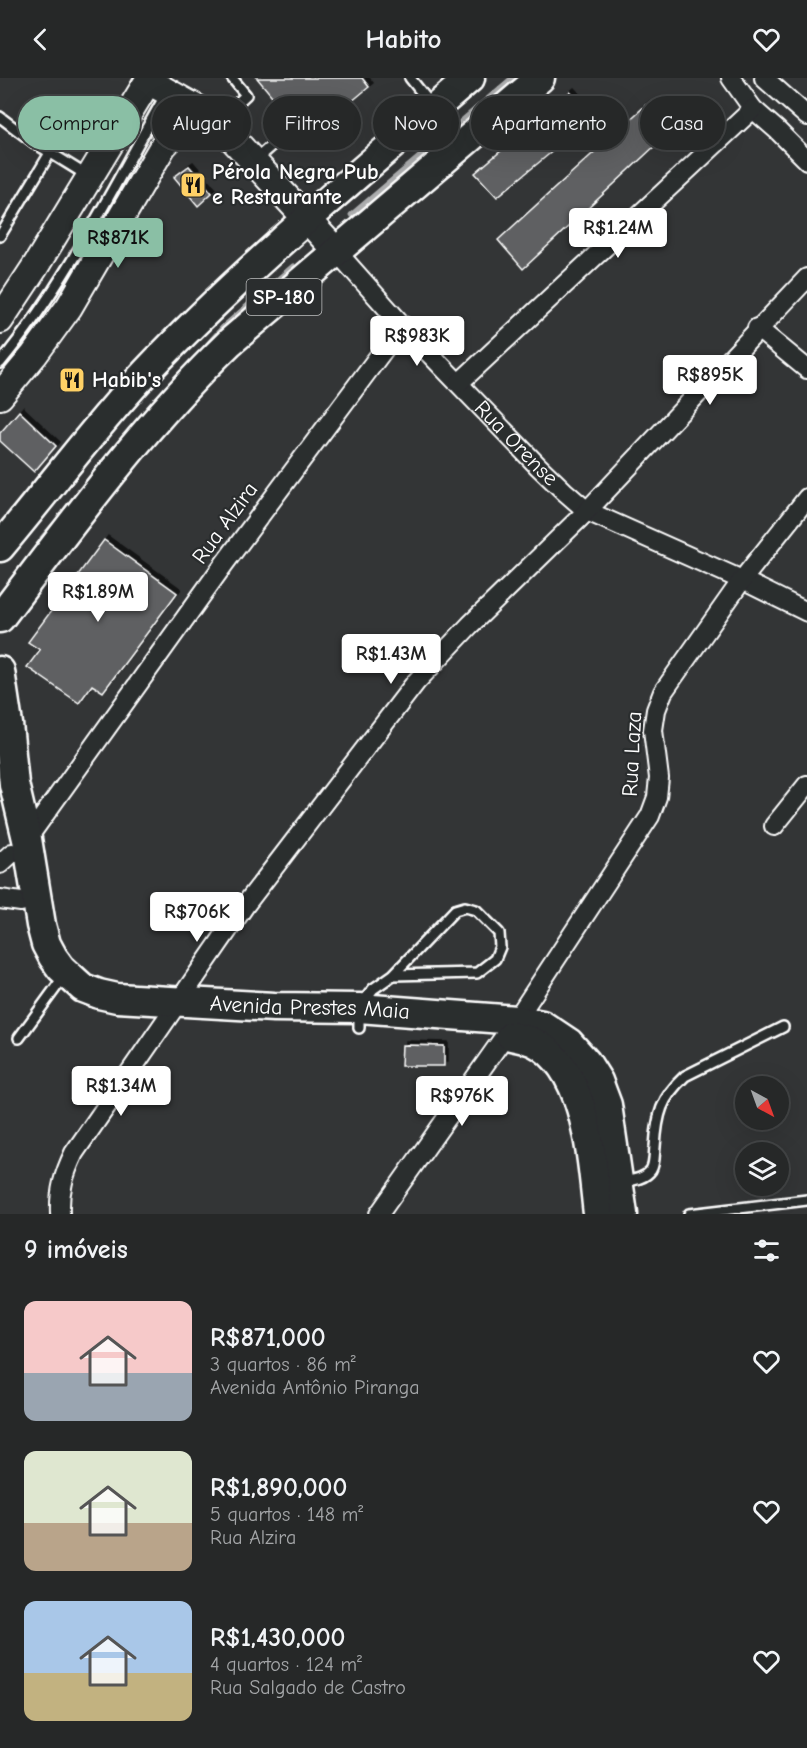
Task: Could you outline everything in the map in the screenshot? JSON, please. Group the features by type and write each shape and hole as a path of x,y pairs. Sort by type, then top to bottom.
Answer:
{"main road":[{"name":"SP-180","path":"449,96 470,78"},
{"name":"SP-180","path":"0,618 188,382 230,342 540,78"},
{"name":"Rua Orense","path":"157,81 180,96"},
{"path":"0,321 90,177 157,81"},
{"path":"0,396 69,307 162,150"},
{"name":"Rua Orense","path":"244,150 338,252"},
{"name":"SP-180","path":"0,547 144,375 180,337 307,219 387,150"},
{"name":"Avenida Prestes Maia","path":"0,671 4,721 14,784 7,808 18,855 46,944 61,980"},
{"name":"Avenida Prestes Maia","path":"18,855 10,900 33,958 61,980 81,1006 100,1012 134,1017 173,1010 284,1026 359,1018 511,1028 542,1025 569,1043 586,1062 598,1081 607,1105 623,1214"},
{"name":"Avenida Prestes Maia","path":"511,1028 535,1043 569,1076 580,1104 588,1136 598,1214"}],"street":[{"path":"731,78 753,109 807,160"},
{"path":"764,78 803,112 777,130"},
{"path":"459,383 753,109"},
{"name":"Rua Orense","path":"338,252 402,325 538,466 587,511 742,580 807,612"},
{"path":"60,1214 60,1192 64,1173 74,1153 246,904 416,682 470,625 587,511 757,328 807,278"},
{"name":"Rua Alzira","path":"18,855 224,564 402,325"},
{"path":"757,328 807,369"},
{"name":"Rua Laza","path":"380,1214 511,1028 650,816 657,797 659,778 653,730 656,710 663,692 742,580 807,498"},
{"path":"774,826 807,786"}],"lane":[{"path":"232,78 245,96"},
{"path":"410,78 424,96"},
{"path":"0,363 18,341 65,269 157,81"},
{"path":"0,117 33,142 90,177"},
{"path":"254,161 266,150"},
{"path":"0,236 50,153"},
{"path":"359,1018 373,989 393,975 455,910 465,908 476,910 499,933 500,947 495,959 477,973 393,975"},
{"path":"19,1038 61,980"},
{"path":"618,1182 641,1178 650,1172 654,1165 657,1122 664,1099 673,1087 685,1076 783,1027"},
{"path":"689,1214 807,1200"}],"building":[{"path":"257,78 362,78 369,87 358,96 272,96"},
{"path":"640,110 640,150 650,150 523,269 498,240 597,150 628,150 628,121"},
{"path":"502,150 554,150 497,197 475,173"},
{"name":"Pérola Negra Pub e Restaurante","path":"189,166 212,193 198,206 174,177"},
{"path":"19,411 56,446 34,472 0,441 0,433"},
{"path":"104,540 177,593 103,692 92,685 79,703 27,667 40,650 28,642"},
{"path":"402,1045 444,1046 444,1066 401,1066"}],"waterway":[{"path":"351,215 512,78"},
{"path":"206,346 223,327 293,266"},
{"path":"42,538 54,524"}],"place":[{"name":"Pérola Negra Pub e Restaurante","path":"193,185"},
{"name":"Habib's","path":"72,380"}]}
